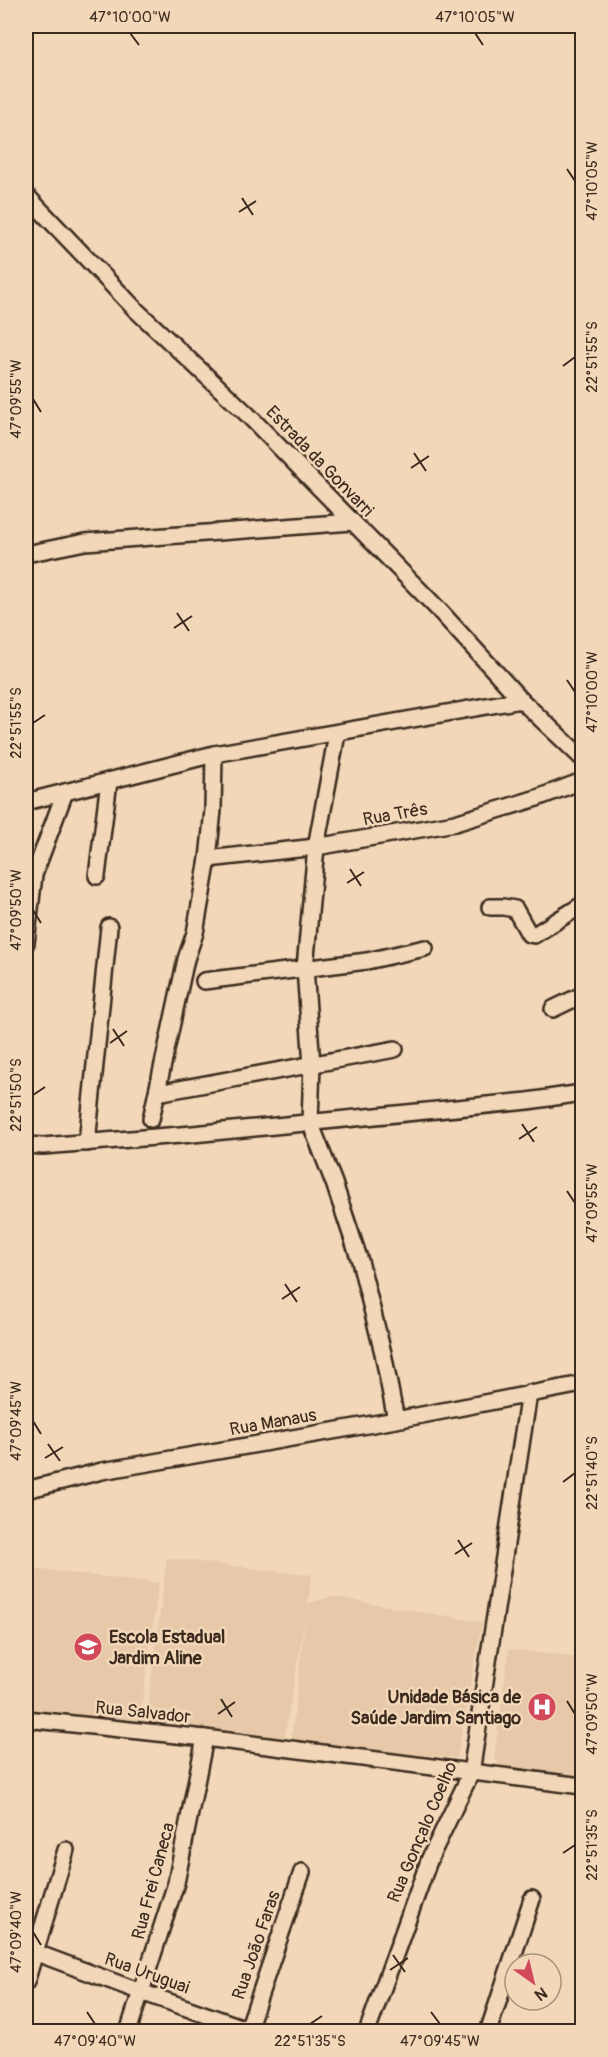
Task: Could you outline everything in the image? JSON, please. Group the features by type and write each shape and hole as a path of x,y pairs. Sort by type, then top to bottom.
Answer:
{"street":[{"name":"Estrada da Gonvarri","path":"26,195 136,310 248,414 439,610 521,700 582,758"},
{"path":"26,554 85,542 352,522"},
{"path":"26,802 214,754 521,700"},
{"path":"337,734 316,847 305,968 312,1065 310,1122 360,1261 383,1353 396,1420"},
{"path":"151,1119 186,959 195,933 208,859 213,810 214,754"},
{"path":"97,876 110,781"},
{"name":"Rua Três","path":"208,859 316,847 455,823 582,782"},
{"path":"26,943 34,875 65,792"},
{"path":"490,907 503,906 515,909 529,934 534,935 582,905"},
{"path":"87,1143 109,927"},
{"path":"204,981 367,961 425,948"},
{"path":"553,1009 582,995"},
{"path":"157,1093 395,1049"},
{"path":"26,1145 87,1143 528,1101 582,1093"},
{"name":"Rua Manaus","path":"26,1490 102,1471 396,1420 582,1384"},
{"name":"Rua Gonçalo Coelho","path":"367,2031 430,1858 471,1773 529,1393"},
{"name":"Rua Salvador","path":"26,1719 205,1738 582,1786"},
{"name":"Rua Frei Caneca","path":"128,2031 176,1883 205,1738"},
{"path":"26,1982 30,1951 66,1850"},
{"name":"Rua João Faras","path":"250,2030 302,1872"},
{"path":"488,2031 532,1899"},
{"name":"Rua Uruguai","path":"30,1951 250,2030"}],"shaded area":[{"path":"167,1558 312,1575 308,1603 333,1597 482,1622 457,1758 291,1743 305,1619 284,1739 146,1722"},
{"name":"Escola Estadual Jardim Aline","path":"26,1568 159,1583 139,1724 26,1711"},
{"name":"Unidade Básica de Saúde Jardim Santiago","path":"509,1649 582,1658 582,1777 502,1770 494,1756"}],"place":[{"name":"Escola Estadual Jardim Aline","path":"88,1647"},
{"name":"Unidade Básica de Saúde Jardim Santiago","path":"542,1707"}]}
